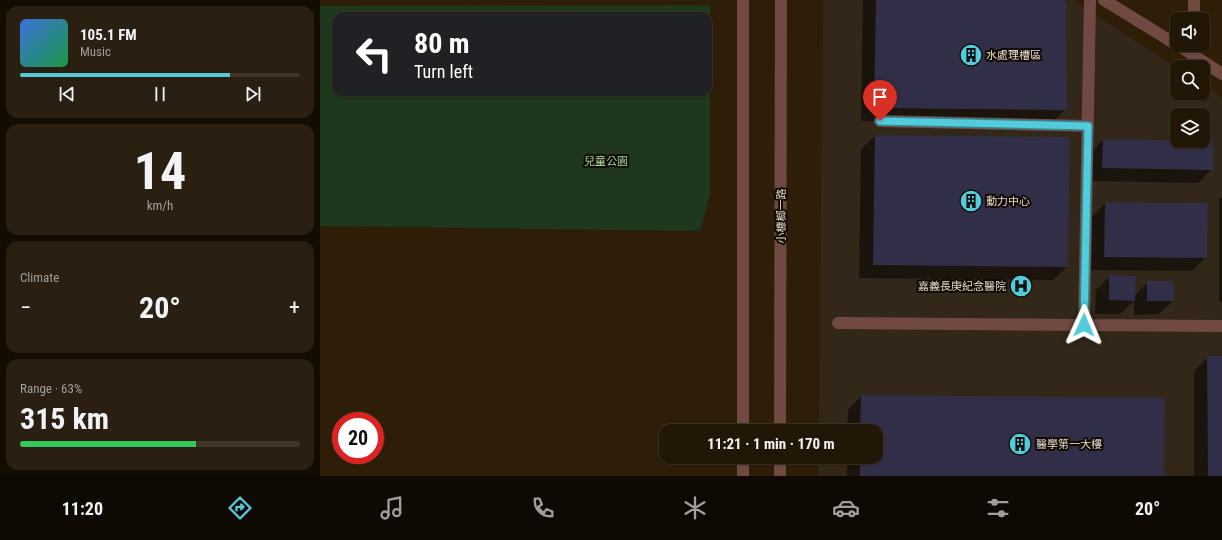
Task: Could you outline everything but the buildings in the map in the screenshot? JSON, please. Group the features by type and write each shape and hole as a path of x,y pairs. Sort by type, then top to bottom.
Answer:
{"street":[{"path":"743,0 743,424"},
{"name":"小槺榔一路","path":"780,424 781,0"},
{"path":"1084,325 1090,0"},
{"path":"1104,0 1170,41"},
{"path":"1194,0 1194,12"},
{"path":"1196,52 1222,74"},
{"path":"880,121 1088,126"},
{"path":"838,323 1222,326"},
{"path":"743,464 743,476"},
{"path":"780,464 780,476"}],"shaded area":[{"name":"嘉義長庚紀念醫院","path":"823,0 1073,0 1170,63 1170,100 1210,100 1210,90 1222,98 1222,476 818,476 818,464 883,464 883,424 819,424"}],"green space":[{"name":"兒童公園","path":"710,5 710,12 332,12 332,96 710,96 710,194 700,231 320,226 320,6"}],"place":[{"name":"水處理槽區","path":"971,55"},
{"name":"動力中心","path":"971,201"},
{"name":"嘉義長庚紀念醫院","path":"1021,286"},
{"name":"醫學第一大樓","path":"1020,444"}],"route":[{"path":"880,121 1088,126 1084,325"}]}
